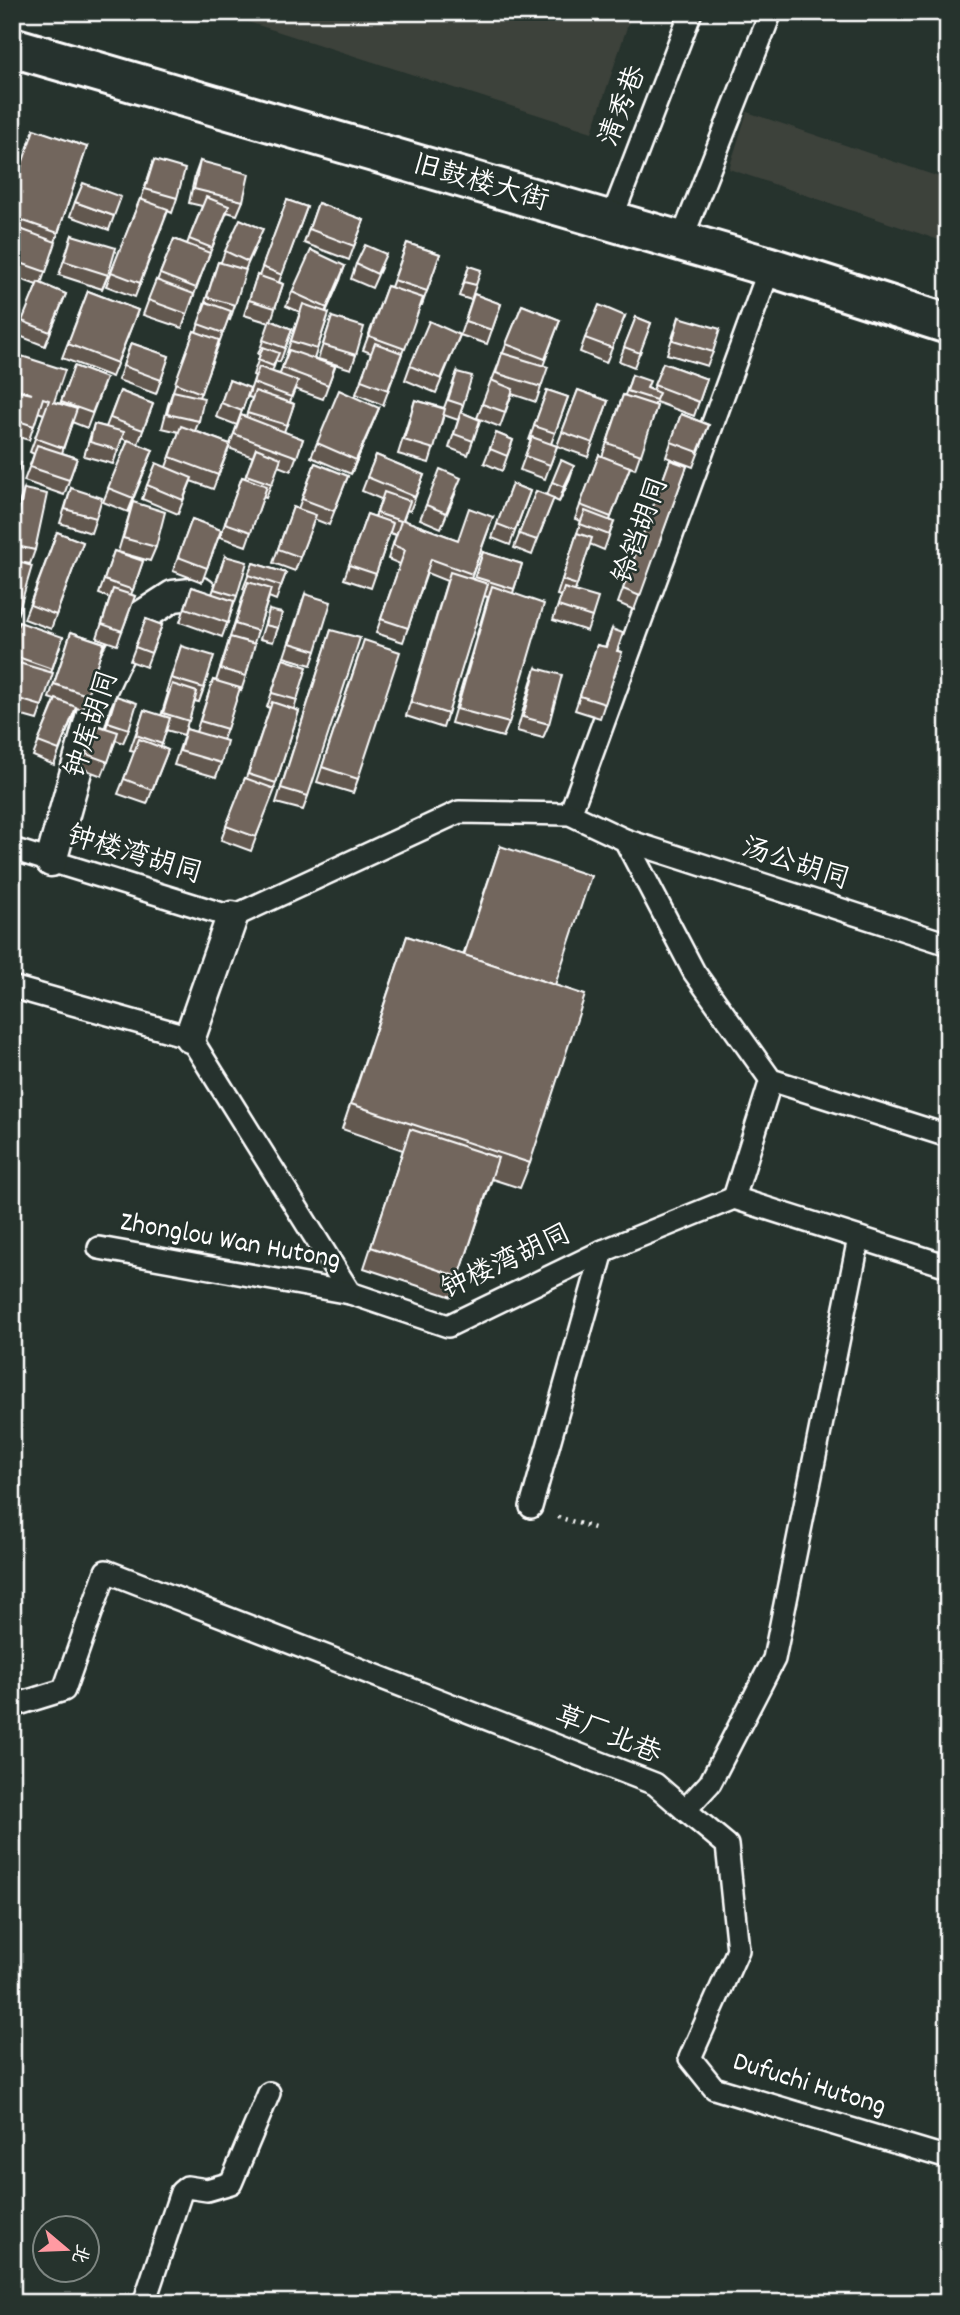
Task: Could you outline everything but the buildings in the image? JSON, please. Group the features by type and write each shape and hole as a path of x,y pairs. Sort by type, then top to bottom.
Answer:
{"main road":[{"name":"旧鼓楼大街","path":"12,47 610,223 769,267 948,324"}],"street":[{"name":"钟库胡同","path":"51,861 95,703 113,664 139,618 173,596 201,593"},
{"path":"190,1037 232,917"}],"lane":[{"name":"清秀巷","path":"610,223 691,12"},
{"path":"681,241 771,12"},
{"name":"铃铛胡同","path":"570,814 769,267"},
{"path":"232,917 459,812 570,814 625,840 694,972 771,1080 948,1136"},
{"name":"汤公胡同","path":"625,840 948,944"},
{"name":"钟楼湾胡同","path":"12,849 232,917"},
{"path":"12,987 190,1037 350,1293"},
{"path":"771,1080 734,1198 948,1266"},
{"name":"钟楼湾胡同","path":"350,1293 448,1326 603,1251 734,1198"},
{"path":"685,1810 710,1783 774,1659 859,1238"},
{"name":"Zhonglou Wan Hutong","path":"99,1248 350,1293"},
{"path":"531,1507 603,1251"},
{"name":"草厂北巷","path":"12,1706 64,1690 106,1571 655,1784 685,1810"},
{"name":"Dufuchi Hutong","path":"685,1810 727,1845 737,1950 690,2057 715,2088 948,2158"},
{"path":"144,2303 181,2192 187,2187 207,2190 231,2183 269,2093"}],"path":[{"path":"531,1507 597,1530"}],"shaded area":[{"path":"217,12 632,12 592,132"},
{"path":"747,112 948,180 948,243 729,169"}]}
